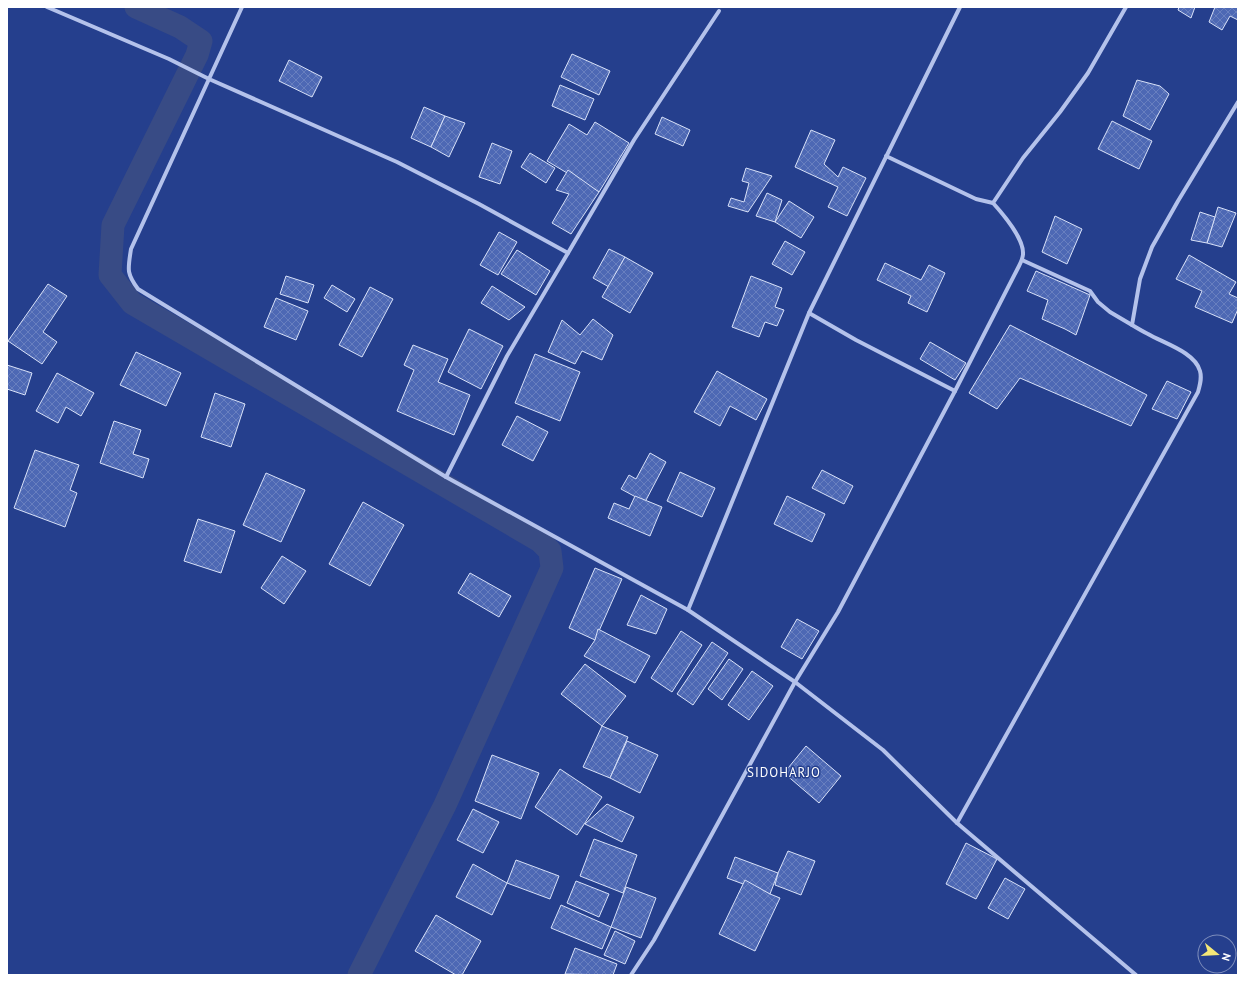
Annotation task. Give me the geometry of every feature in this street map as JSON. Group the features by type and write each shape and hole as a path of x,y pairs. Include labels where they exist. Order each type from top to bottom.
{"street":[{"path":"46,7 397,162 479,204 568,253"},
{"path":"242,7 131,249 128,269 130,279 138,289 446,477 688,610 795,682 883,750 957,823 1136,975"},
{"path":"688,610 809,313 960,7"},
{"path":"993,203 1023,158 1060,112 1088,73 1126,7"},
{"path":"446,477 507,356 634,140 719,11"},
{"path":"1132,325 1140,279 1152,247 1238,102"},
{"path":"631,975 654,940 795,682 838,612 955,391 1022,260 1023,253 1018,236 1000,210 993,203 976,199 886,156"},
{"path":"957,823 1198,392 1201,380 1200,370 1194,361 1184,353 1110,312 1098,302 1090,291 1022,260"},
{"path":"809,313 856,340 955,391"}],"building":[{"path":"1179,7 1195,7 1191,18 1178,10"},
{"path":"1215,7 1238,7 1238,20 1230,16 1222,30 1209,22"},
{"path":"572,54 610,71 599,95 561,77"},
{"path":"289,60 322,77 312,97 279,81"},
{"path":"1137,80 1160,86 1169,94 1150,130 1123,116"},
{"path":"560,85 594,99 585,120 552,106"},
{"path":"424,107 445,116 431,147 411,138"},
{"path":"445,116 465,123 449,157 431,147"},
{"path":"662,117 690,130 683,146 655,134"},
{"path":"1112,121 1152,141 1139,169 1098,149"},
{"path":"595,122 629,143 599,192 547,161 569,124 587,135"},
{"path":"811,130 835,140 824,164 838,177 843,167 866,178 847,216 828,207 838,187 795,167"},
{"path":"492,143 512,151 500,184 479,177"},
{"path":"530,153 555,168 546,183 521,167"},
{"path":"746,168 772,176 748,212 728,206 731,198 744,202 749,183 742,181"},
{"path":"568,170 599,192 571,234 552,223 569,194 556,190"},
{"path":"767,193 782,200 775,222 756,216"},
{"path":"789,201 814,217 801,238 775,222"},
{"path":"1218,207 1236,213 1222,247 1207,243"},
{"path":"1200,212 1215,217 1207,243 1191,240"},
{"path":"1055,216 1082,229 1067,264 1042,252"},
{"path":"499,232 517,242 498,275 480,265"},
{"path":"785,241 805,252 792,275 772,264"},
{"path":"609,249 625,257 609,287 593,278"},
{"path":"517,250 550,271 536,295 501,274"},
{"path":"1189,255 1236,282 1229,294 1238,298 1238,309 1232,323 1195,307 1202,291 1176,279"},
{"path":"625,257 653,273 630,313 602,297"},
{"path":"885,263 921,280 929,265 945,273 927,312 908,303 911,296 877,280"},
{"path":"1036,271 1090,295 1076,335 1042,319 1048,300 1027,291"},
{"path":"286,276 314,285 308,303 280,294"},
{"path":"751,276 782,288 775,307 784,310 777,326 765,322 759,337 732,327"},
{"path":"48,284 67,296 43,332 57,342 42,364 8,341"},
{"path":"332,285 355,299 347,312 324,298"},
{"path":"492,286 525,307 509,320 481,303"},
{"path":"370,287 393,299 362,357 339,345"},
{"path":"276,298 308,311 296,340 264,327"},
{"path":"593,319 613,335 602,360 582,351 575,364 548,352 562,320 580,335"},
{"path":"1010,325 1147,395 1131,426 1020,378 997,409 969,393"},
{"path":"469,329 503,346 481,389 448,372"},
{"path":"930,342 966,363 955,380 920,359"},
{"path":"413,345 448,359 438,382 470,395 454,435 397,411 414,370 404,365"},
{"path":"136,352 181,373 166,406 120,385"},
{"path":"535,354 580,372 560,421 515,403"},
{"path":"7,365 32,373 25,395 7,389"},
{"path":"717,371 767,399 756,420 730,406 720,426 694,412"},
{"path":"57,373 94,393 81,416 66,407 58,423 36,411"},
{"path":"1167,381 1191,392 1177,419 1152,409"},
{"path":"215,393 245,404 231,447 201,437"},
{"path":"517,416 548,432 533,461 502,445"},
{"path":"114,421 141,430 133,454 149,459 143,478 100,463"},
{"path":"35,450 79,465 70,490 77,493 65,527 14,508"},
{"path":"650,453 666,462 645,502 621,489 629,475 636,479"},
{"path":"822,470 853,486 844,504 812,488"},
{"path":"680,472 715,488 702,517 667,501"},
{"path":"266,473 305,490 281,542 243,525"},
{"path":"635,496 662,507 650,536 608,518 614,503 629,509"},
{"path":"787,496 825,514 812,542 774,524"},
{"path":"363,502 404,525 370,586 329,564"},
{"path":"198,519 235,531 221,573 184,561"},
{"path":"282,556 306,571 284,604 261,588"},
{"path":"595,568 622,579 595,640 569,628"},
{"path":"470,573 511,596 499,617 458,593"},
{"path":"641,595 667,609 656,634 627,625"},
{"path":"797,619 819,631 802,659 781,647"},
{"path":"598,629 650,656 635,683 584,656 595,640"},
{"path":"681,631 702,645 672,692 651,678"},
{"path":"712,642 728,653 693,705 677,694"},
{"path":"729,659 743,669 722,700 708,689"},
{"path":"585,664 626,696 602,726 561,694"},
{"path":"752,671 773,686 749,720 728,705"},
{"path":"602,726 628,737 610,778 583,767"},
{"path":"627,741 658,755 640,793 610,778"},
{"path":"806,746 841,776 819,803 784,773"},
{"path":"492,755 539,773 521,819 475,801"},
{"path":"560,769 602,797 577,835 535,807"},
{"path":"607,804 634,817 622,842 585,824"},
{"path":"473,809 499,822 483,853 457,840"},
{"path":"594,839 637,855 623,893 580,876"},
{"path":"966,843 997,859 976,899 946,884"},
{"path":"788,851 815,861 801,895 775,885 778,873"},
{"path":"735,857 778,873 770,894 727,878"},
{"path":"516,860 559,876 550,899 507,883"},
{"path":"473,864 507,883 492,915 456,897"},
{"path":"1005,878 1025,889 1008,919 988,908"},
{"path":"745,880 780,898 755,951 719,934"},
{"path":"576,881 609,894 599,917 567,903"},
{"path":"626,887 656,898 641,938 611,927"},
{"path":"561,905 611,927 602,949 551,928"},
{"path":"436,915 481,941 462,975 456,975 415,951"},
{"path":"615,931 635,941 625,964 604,955"},
{"path":"575,948 617,964 613,975 565,974"}],"waterway":[{"path":"136,7 180,27 201,41 197,55 113,225 110,275 132,303 540,541 550,551 552,568 445,805 359,975"}],"district":[{"name":"SIDOHARJO","path":"784,772"}]}
